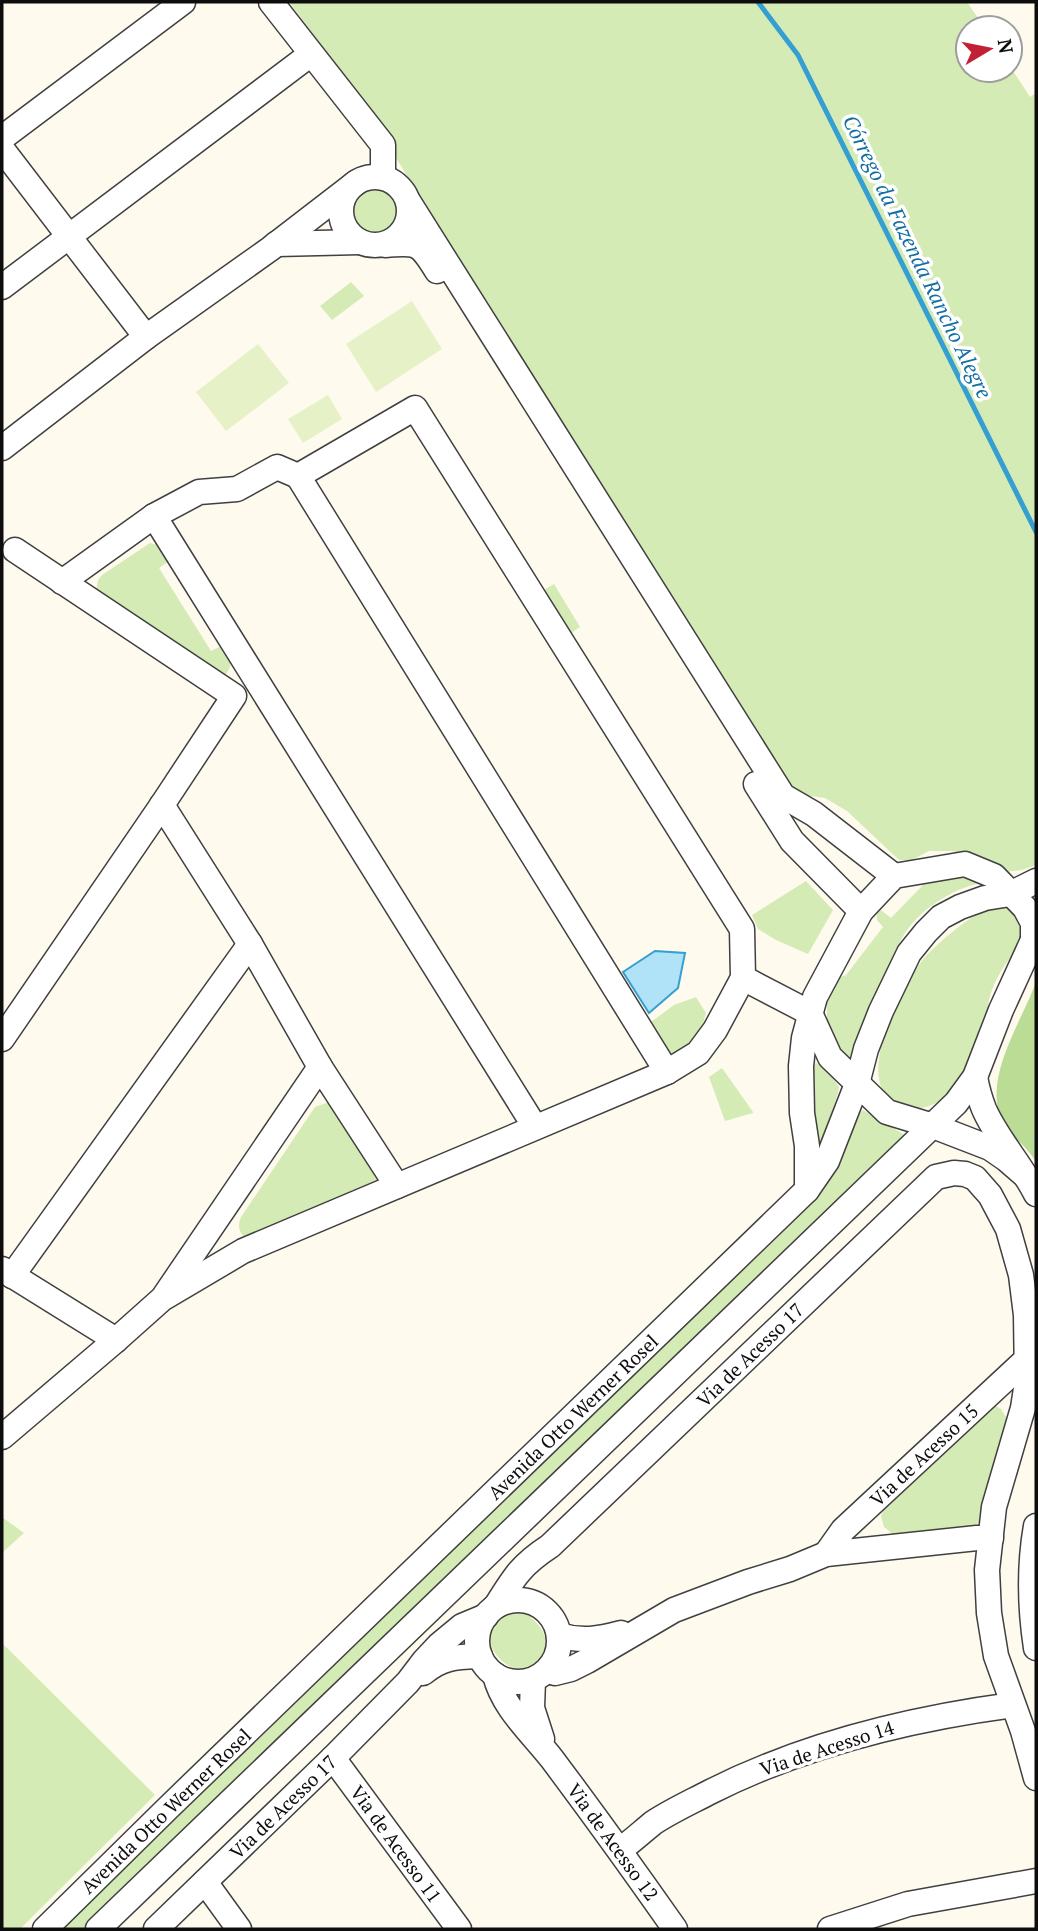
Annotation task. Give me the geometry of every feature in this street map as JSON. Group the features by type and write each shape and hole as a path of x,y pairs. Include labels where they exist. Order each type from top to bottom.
{"street":[{"path":"2,138 183,2"},
{"path":"271,2 383,145 383,177"},
{"path":"2,287 311,54"},
{"path":"2,149 146,337"},
{"path":"2,448 146,337 276,244 356,182 383,177 394,182 402,190 783,796 814,814 894,876"},
{"path":"356,182 349,189 341,208 345,228 352,236 372,243 394,240 408,223 408,201"},
{"path":"276,244 409,243 425,251 792,841 861,911"},
{"path":"2,1437 162,1300 243,1251 667,1072 698,1054 715,1030 743,978 742,929 415,408 298,476"},
{"path":"62,582 154,516 199,492 237,489 277,467 298,476 667,1072"},
{"path":"154,516 536,1127"},
{"path":"15,550 234,696"},
{"path":"2,1039 252,673"},
{"path":"162,805 250,944 320,1067 397,1186"},
{"path":"792,841 788,827 794,816 806,811 814,814"},
{"path":"807,1190 807,1146 802,1113 801,1066 804,1038 815,997 861,911 894,876 965,864 994,876 1025,908 1032,923 1035,940"},
{"name":"Avenida Otto Werner Rosel","path":"45,1929 807,1190 827,1161 857,1084 866,1049 881,1010 917,942 941,917 960,907 985,898 1010,894 1036,881"},
{"name":"Avenida Otto Werner Rosel","path":"98,1929 956,1103 975,1077 1000,1010 1035,940"},
{"path":"116,1340 7,1272 250,944"},
{"path":"743,978 810,1013 830,1057 887,1112 990,1148 1006,1159 1032,1186"},
{"path":"162,1300 320,1067"},
{"path":"975,1077 985,1110 997,1133 1032,1186"},
{"name":"Via de Acesso 17","path":"156,1929 333,1758 408,1682 424,1661 462,1626 491,1611 531,1558 550,1546 936,1177 954,1173 975,1178 990,1195 1008,1230 1021,1275 1026,1315 1027,1359"},
{"path":"218,1216 243,1251"},
{"path":"1027,1359 1023,1408 994,1507 987,1570 989,1613 996,1656 1036,1778"},
{"name":"Via de Acesso 15","path":"826,1554 843,1530 1027,1359"},
{"path":"1036,1526 1033,1542 1031,1617 1036,1648"},
{"path":"541,1675 555,1660 559,1648 556,1624 550,1614 540,1606 529,1601 506,1601 491,1611 479,1628 477,1642 487,1666 506,1681 520,1683 541,1675 571,1669 674,1610 826,1554 991,1538"},
{"name":"Via de Acesso 17","path":"529,1601 534,1581 550,1546"},
{"path":"559,1635 573,1640 588,1640 642,1628"},
{"name":"Via de Acesso 17","path":"408,1682 440,1661 457,1657 487,1666"},
{"name":"Via de Acesso 12","path":"487,1666 498,1690 524,1727 620,1850 676,1929"},
{"name":"Via de Acesso 12","path":"541,1675 533,1708 534,1718 549,1756"},
{"name":"Via de Acesso 14","path":"620,1850 653,1823 764,1766 869,1732 935,1717 1013,1705"},
{"name":"Via de Acesso 11","path":"333,1758 458,1929"},
{"path":"830,1929 908,1904 1036,1881"},
{"path":"205,1882 239,1929"}],"green space":[{"path":"289,2 967,2 975,14 954,14 954,84 1022,84 1030,97 1036,93 1036,865 1004,872 952,851 929,851 912,860 899,860 847,811 825,798 797,794 786,787 396,158 394,141"},
{"path":"375,189 384,190 391,195 396,202 396,220 391,227 384,232 375,233 366,232 359,227 354,220 353,211 354,202 359,195 366,190"},
{"path":"351,282 364,296 332,320 320,306"},
{"path":"412,301 442,349 376,392 346,344"},
{"path":"258,344 289,383 226,431 196,392"},
{"path":"328,395 342,419 303,443 288,419"},
{"path":"150,543 158,545 169,561 159,568 211,651 223,645 230,664 225,675 96,591 102,575"},
{"path":"554,584 580,627 567,636 541,592"},
{"path":"962,867 981,883 947,896 926,910 908,928 873,999 854,1065 842,1060 827,1026 827,995 838,978 846,975 883,927 877,920 877,913 881,910 891,918 922,886 919,882"},
{"path":"806,881 833,910 808,954 758,929 752,915"},
{"path":"1013,905 1020,911 1023,941 995,983 980,1037 965,1071 942,1099 928,1106 912,1108 893,1101 882,1089 878,1073 880,1054 885,1032 913,974 934,948 965,922 992,907"},
{"path":"1036,982 1036,1162 1002,1120 997,1104 997,1087 1006,1050"},
{"path":"696,997 706,1013 701,1031 684,1051 669,1053 651,1022 674,1005"},
{"path":"816,1063 825,1066 839,1087 818,1150 809,1106 813,1065"},
{"path":"722,1068 753,1113 725,1121 709,1077"},
{"path":"332,1103 378,1174 377,1181 248,1240 240,1230 241,1217 315,1107"},
{"path":"863,1110 908,1137 86,1929 57,1929 835,1169"},
{"path":"994,1405 1001,1409 1009,1422 985,1517 976,1525 900,1534 893,1534 884,1527 881,1516 885,1505"},
{"path":"2,1517 24,1533 2,1553"},
{"path":"509,1611 523,1611 542,1630 546,1641 542,1658 527,1669 509,1666 491,1646 490,1631 494,1623"},
{"path":"2,1643 155,1795 20,1929 2,1929"}],"water":[{"path":"655,951 685,953 678,988 649,1013 623,972"}],"waterway":[{"name":"Córrego da Fazenda Rancho Alegre","path":"758,2 798,55 1036,532"}]}
